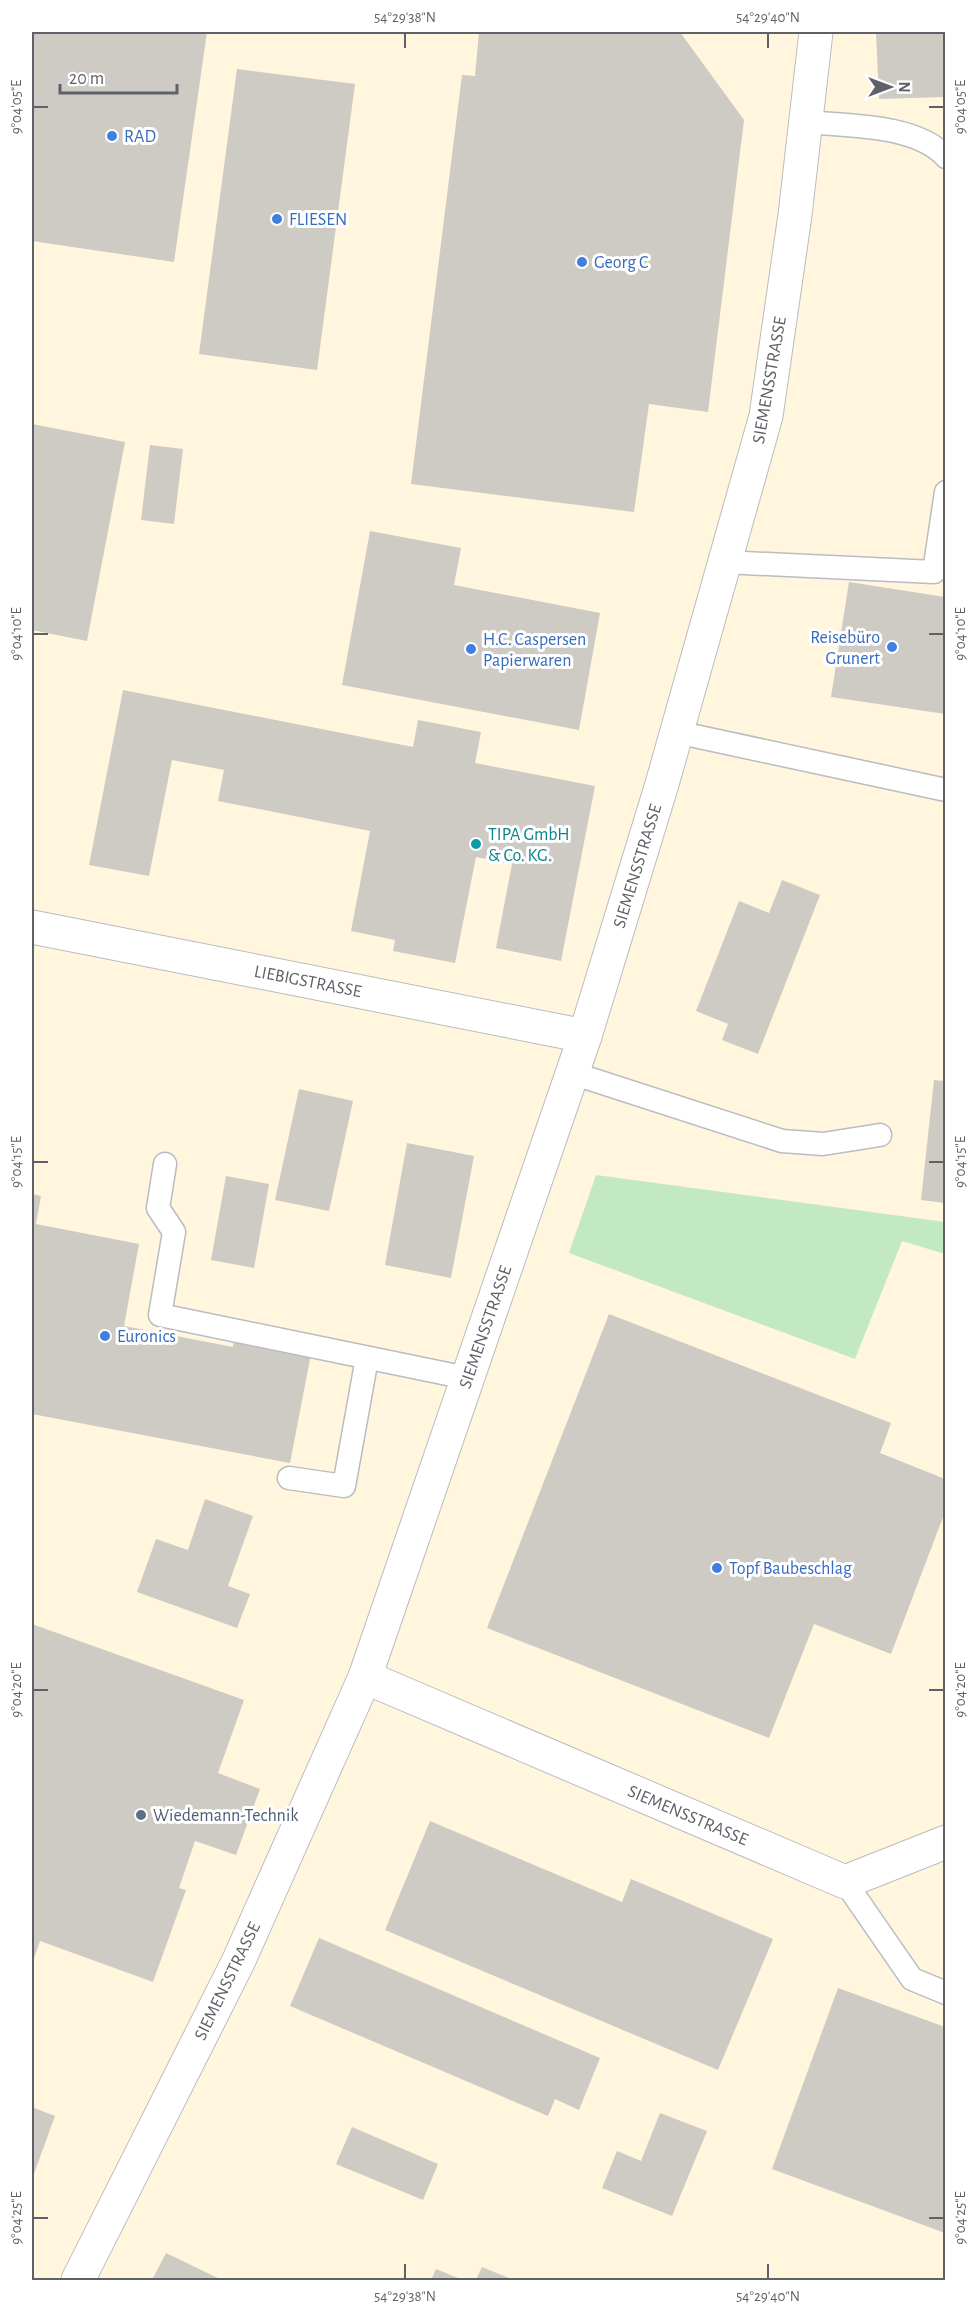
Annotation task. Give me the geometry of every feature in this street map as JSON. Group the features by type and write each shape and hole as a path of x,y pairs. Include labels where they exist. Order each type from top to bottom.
{"street":[{"name":"SIEMENSSTRASSE","path":"78,2280 239,1960 365,1677 585,1036 662,784 766,416 816,32"},
{"name":"LIEBIGSTRASSE","path":"32,927 585,1036"},
{"name":"SIEMENSSTRASSE","path":"365,1677 845,1882"},
{"path":"845,1882 945,1842"}],"lane":[{"path":"806,122 900,132 926,142 945,157"},
{"path":"724,562 934,572 945,492"},
{"path":"676,732 945,790"},
{"path":"572,1073 782,1141 824,1144 880,1135"},
{"path":"165,1164 158,1208 174,1232 160,1315 467,1378"},
{"path":"289,1478 344,1486 367,1358"},
{"path":"845,1882 912,1979 945,1993"}],"shaded area":[{"path":"32,32 945,32 945,2280 32,2280"}],"green space":[{"path":"596,1175 945,1222 945,1254 902,1241 855,1359 569,1253"}],"building":[{"name":"RAD","path":"32,32 207,32 174,262 32,241"},
{"name":"Georg C","path":"479,32 680,32 744,120 708,412 649,404 634,512 411,484 462,75 475,76"},
{"path":"876,32 945,32 945,97 879,99"},
{"name":"FLIESEN","path":"237,69 355,84 317,370 199,354"},
{"path":"32,424 125,442 87,641 32,630"},
{"path":"150,445 183,449 174,524 141,520"},
{"name":"H.C. Caspersen Papierwaren","path":"370,531 461,548 454,585 600,613 579,730 342,685"},
{"name":"Reisebüro Grunert","path":"849,582 945,597 945,714 831,697"},
{"name":"TIPA GmbH & Co. KG.","path":"123,690 413,747 418,720 481,732 475,763 595,786 561,961 496,948 512,864 476,857 455,963 393,951 395,940 351,931 370,831 218,801 224,770 172,760 149,876 89,865"},
{"path":"782,880 820,895 758,1054 722,1040 728,1024 696,1011 739,901 769,913"},
{"path":"934,1080 945,1081 945,1203 921,1200"},
{"path":"299,1089 353,1101 329,1211 275,1200"},
{"path":"407,1143 474,1156 451,1278 385,1265"},
{"path":"226,1176 269,1184 254,1268 211,1260"},
{"name":"Euronics","path":"32,1194 41,1196 36,1224 139,1244 124,1326 233,1347 236,1322 314,1338 290,1463 32,1414"},
{"name":"Topf Baubeschlag","path":"609,1314 891,1423 880,1453 945,1479 945,1512 891,1654 814,1624 769,1738 487,1628"},
{"path":"205,1499 253,1516 228,1586 250,1594 237,1628 137,1592 156,1539 188,1550"},
{"name":"Wiedemann-Technik","path":"32,1624 244,1700 218,1773 260,1789 236,1855 195,1841 179,1888 186,1890 153,1982 40,1941 32,1964"},
{"path":"430,1821 622,1902 631,1879 773,1939 718,2070 385,1930"},
{"path":"319,1938 600,2058 579,2110 555,2099 548,2116 290,2006"},
{"path":"838,1988 945,2027 945,2233 772,2169"},
{"path":"32,2107 55,2116 32,2179"},
{"path":"660,2113 707,2131 672,2216 602,2188 617,2151 641,2161"},
{"path":"352,2127 438,2164 423,2200 336,2164"},
{"path":"166,2253 222,2280 152,2280"},
{"path":"482,2267 514,2280 476,2280"},
{"path":"436,2269 463,2280 431,2280"}],"place":[{"name":"RAD","path":"112,136"},
{"name":"FLIESEN","path":"277,219"},
{"name":"Georg C","path":"582,262"},
{"name":"Reisebüro Grunert","path":"892,647"},
{"name":"H.C. Caspersen Papierwaren","path":"471,649"},
{"name":"TIPA GmbH & Co. KG.","path":"476,844"},
{"name":"Euronics","path":"105,1336"},
{"name":"Topf Baubeschlag","path":"717,1568"},
{"name":"Wiedemann-Technik","path":"141,1815"}]}
